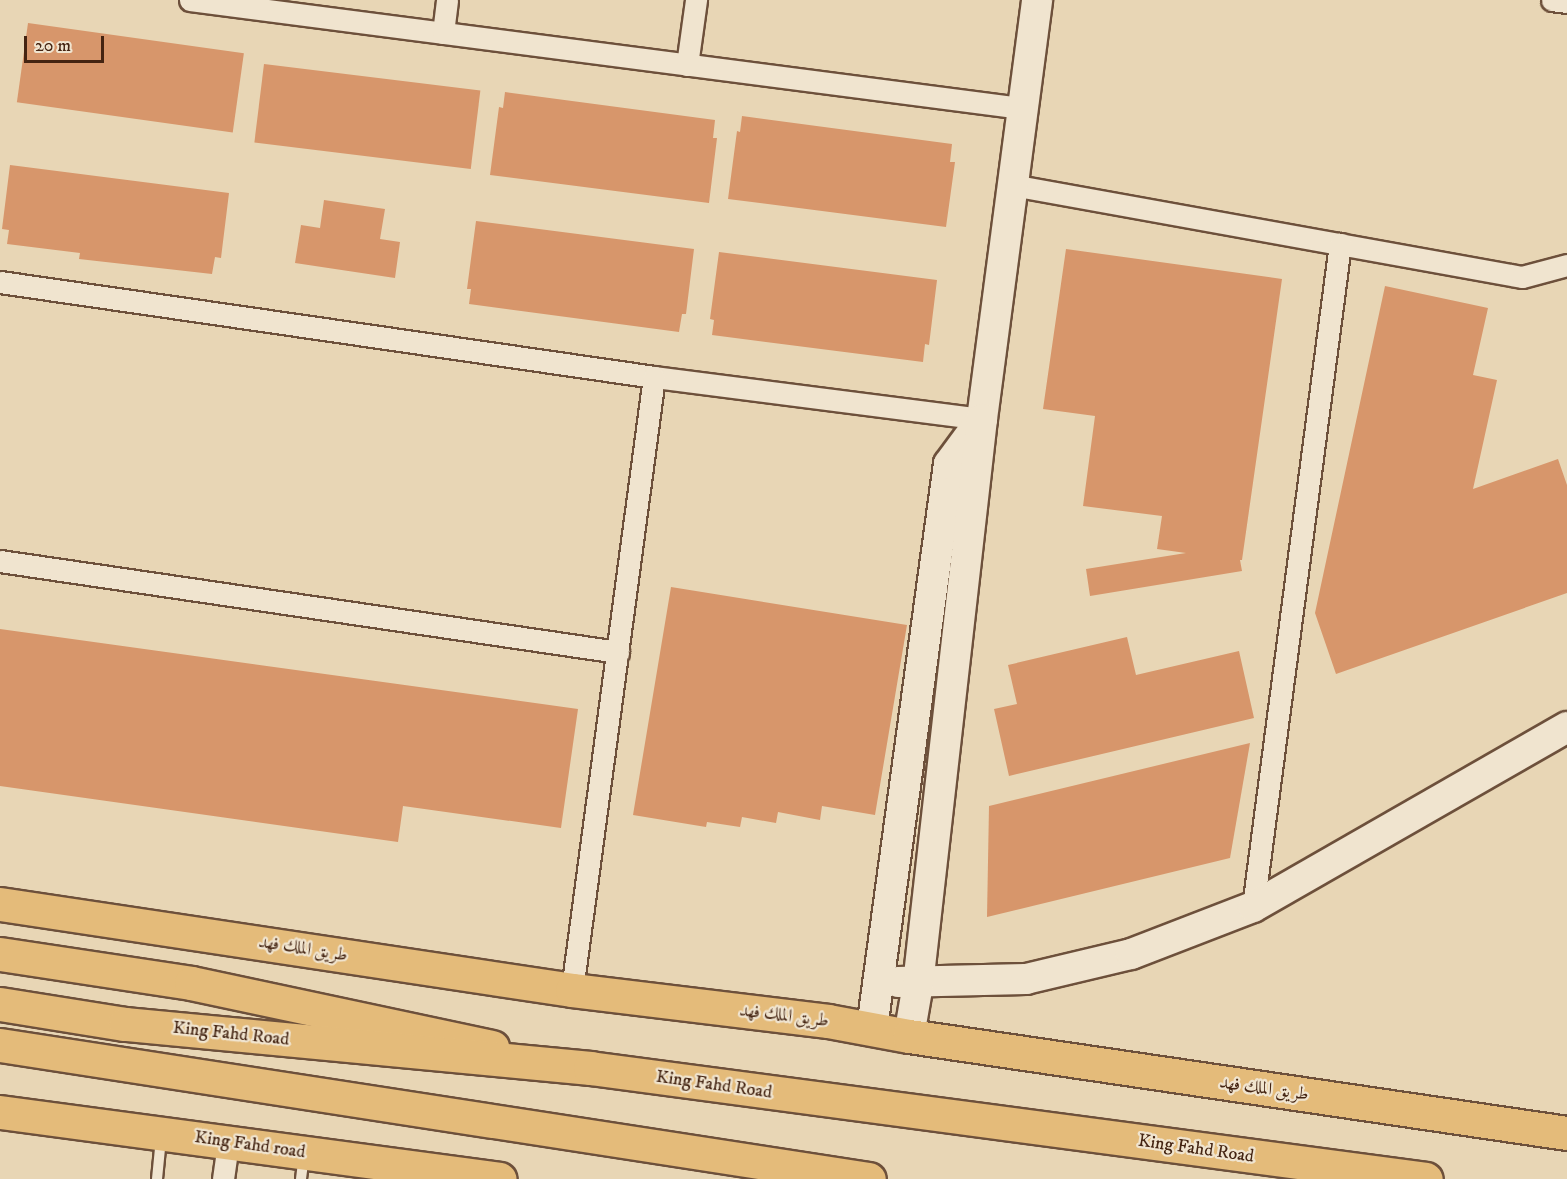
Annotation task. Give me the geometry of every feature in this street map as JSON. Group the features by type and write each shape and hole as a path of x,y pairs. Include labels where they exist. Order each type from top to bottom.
{"main road":[{"name":"طريق الملك فهد","path":"0,904 572,990 872,1028 909,1036 1567,1133"},
{"path":"0,954 191,983 590,1068"},
{"name":"King Fahd Road","path":"0,1004 125,1024 590,1068 1426,1179"},
{"path":"0,1045 868,1179"},
{"name":"King Fahd road","path":"0,1112 228,1142 303,1166 500,1179"}],"street":[{"path":"190,0 1022,108"},
{"path":"443,33 447,0"},
{"path":"687,65 696,0"},
{"path":"909,1036 918,984 982,419 1036,0"},
{"path":"1552,0 1567,2"},
{"path":"1012,185 1522,277 1567,265"},
{"path":"1253,907 1340,244"},
{"path":"0,282 654,378 982,419"},
{"path":"572,990 654,378"},
{"path":"872,1028 949,464 982,419"},
{"path":"0,561 618,652"},
{"path":"878,981 918,984 1026,979 1131,954 1253,907 1567,727"},
{"path":"223,1179 228,1142"}],"lane":[{"path":"157,1179 162,1134"}],"building":[{"path":"28,23 244,53 233,133 17,102"},
{"path":"264,64 480,91 471,169 254,142"},
{"path":"505,92 715,120 713,138 717,138 709,203 490,175 499,107 503,108"},
{"path":"742,116 952,144 950,162 955,162 946,227 728,199 737,131 740,132"},
{"path":"10,165 229,193 221,258 215,257 212,274 79,259 80,253 7,244 9,230 2,229"},
{"path":"324,200 385,209 380,239 400,242 395,278 295,263 301,225 320,228"},
{"path":"476,221 694,249 686,314 682,314 679,332 469,304 471,289 467,289"},
{"path":"1066,249 1282,279 1242,560 1240,560 1242,571 1090,596 1086,569 1186,553 1157,549 1162,516 1083,506 1095,416 1043,409"},
{"path":"719,252 937,280 929,345 925,344 923,362 712,335 714,320 710,319"},
{"path":"1385,286 1488,308 1473,375 1497,380 1473,489 1558,459 1567,485 1567,593 1336,674 1315,613"},
{"path":"671,587 907,625 875,815 822,806 820,820 778,812 776,823 742,817 740,827 707,822 706,827 633,815"},
{"path":"0,629 578,709 561,828 403,806 398,842 0,786"},
{"path":"1127,637 1136,675 1239,651 1254,718 1009,776 994,709 1017,704 1008,665"},
{"path":"1250,743 1230,858 987,917 989,806"}]}
